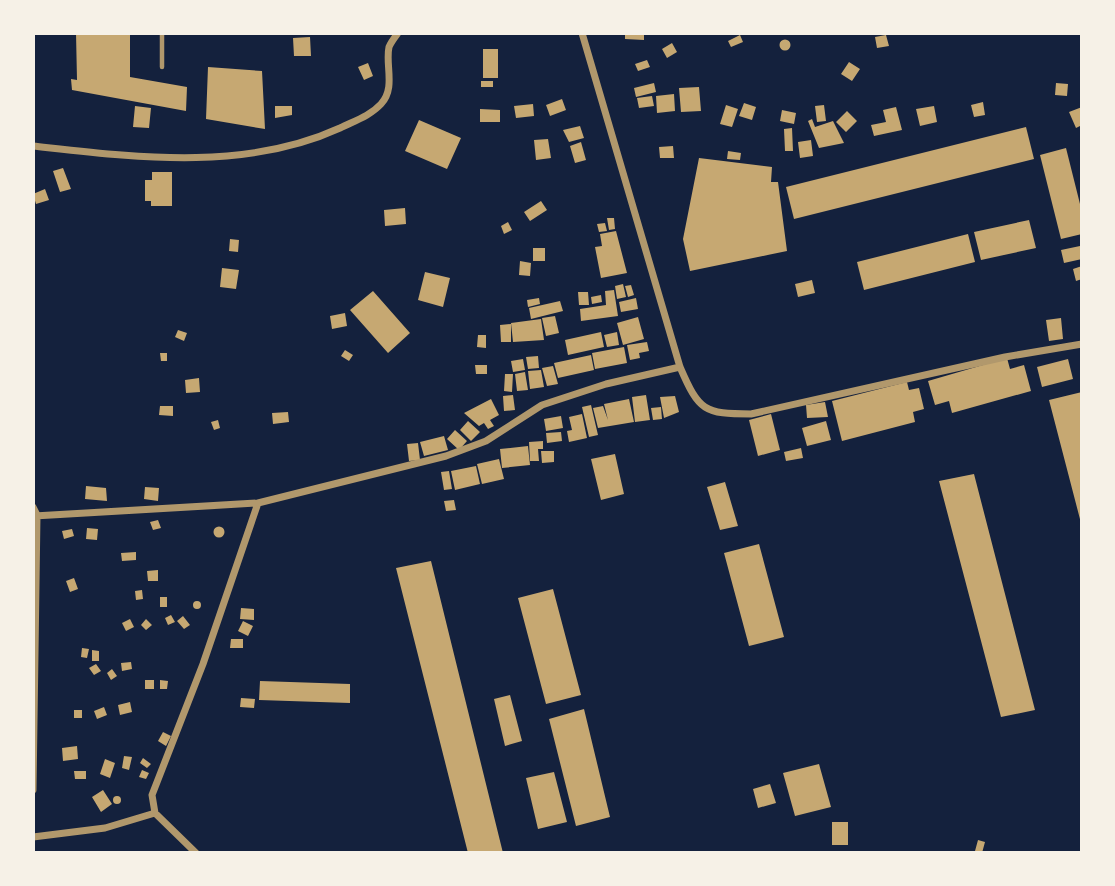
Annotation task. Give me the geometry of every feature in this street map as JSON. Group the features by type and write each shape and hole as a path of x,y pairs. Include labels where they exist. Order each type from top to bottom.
{"street":[{"path":"33,146 158,158 240,155 316,138 370,113 383,102 389,85 390,46 398,33"},
{"path":"582,33 680,367 693,397 716,414 751,414 979,362 1082,344"},
{"path":"35,515 257,503 446,456 486,441 541,405 606,384 680,367"},
{"path":"196,853 155,813 152,795 203,664 257,503"},
{"path":"33,507 33,790"},
{"path":"33,837 105,828 155,813"}],"lane":[{"path":"162,33 162,67"}],"building":[{"path":"76,33 130,33 130,77 187,87 186,111 72,90 71,79 77,80"},
{"path":"625,33 644,33 644,40 625,39"},
{"path":"740,35 743,42 731,47 728,41"},
{"path":"886,35 889,46 877,48 875,37"},
{"path":"310,37 311,56 294,56 293,38"},
{"path":"785,40 789,41 789,49 785,50 781,49 780,45 781,41"},
{"path":"672,43 677,52 667,58 662,49"},
{"path":"483,49 498,49 498,78 483,78"},
{"path":"647,60 650,67 638,71 635,64"},
{"path":"849,62 860,69 852,81 841,74"},
{"path":"368,63 373,76 364,80 358,67"},
{"path":"208,67 262,71 265,129 206,119"},
{"path":"481,81 493,81 493,87 481,87"},
{"path":"654,83 656,92 636,97 634,88"},
{"path":"1056,83 1068,84 1067,96 1055,95"},
{"path":"699,87 701,111 681,112 679,88"},
{"path":"674,94 675,111 657,113 656,96"},
{"path":"652,96 654,106 639,108 637,98"},
{"path":"562,99 566,110 550,116 546,105"},
{"path":"983,102 985,115 974,117 971,105"},
{"path":"744,103 756,107 752,120 739,116"},
{"path":"533,104 534,116 516,118 514,106"},
{"path":"726,105 738,109 732,127 720,124"},
{"path":"824,105 826,121 817,122 815,106"},
{"path":"135,106 151,108 149,128 133,127"},
{"path":"275,106 292,106 292,115 275,118"},
{"path":"934,106 937,122 920,126 916,109"},
{"path":"896,107 902,130 874,136 871,125 886,122 883,110"},
{"path":"1082,107 1082,125 1076,128 1069,112"},
{"path":"480,109 500,110 500,122 480,122"},
{"path":"782,110 796,113 794,124 780,121"},
{"path":"847,111 857,121 846,132 836,122"},
{"path":"812,119 815,127 833,121 844,143 819,148 808,121"},
{"path":"419,120 461,138 447,169 405,151"},
{"path":"580,126 584,138 569,142 563,130"},
{"path":"1026,127 1034,159 794,219 786,187"},
{"path":"792,128 793,151 785,151 784,129"},
{"path":"548,139 551,158 536,160 534,140"},
{"path":"811,140 813,156 800,158 798,142"},
{"path":"581,142 586,160 575,163 570,146"},
{"path":"673,146 674,158 660,158 659,147"},
{"path":"1066,148 1082,212 1082,234 1061,239 1040,155"},
{"path":"728,151 741,153 740,160 727,159"},
{"path":"699,158 772,167 771,182 778,182 787,251 690,271 683,239"},
{"path":"63,168 71,189 60,192 53,171"},
{"path":"152,172 172,172 172,206 151,206 151,201 145,201 145,180 152,180"},
{"path":"45,189 49,200 36,204 33,194"},
{"path":"541,201 547,210 530,221 524,212"},
{"path":"405,208 406,224 385,226 384,210"},
{"path":"607,218 614,218 615,229 609,230"},
{"path":"1029,220 1036,248 981,260 974,232"},
{"path":"508,222 512,230 504,234 501,226"},
{"path":"605,223 607,231 599,232 597,224"},
{"path":"616,231 627,273 601,278 595,247 602,246 600,234"},
{"path":"968,234 975,262 864,290 857,262"},
{"path":"230,239 239,240 238,252 229,251"},
{"path":"1080,246 1082,259 1064,263 1061,250"},
{"path":"533,248 545,248 545,261 533,261"},
{"path":"520,261 531,263 530,276 519,275"},
{"path":"1082,266 1082,279 1076,281 1073,269"},
{"path":"222,268 239,270 236,289 220,287"},
{"path":"425,272 450,278 443,307 418,300"},
{"path":"812,280 815,293 798,297 795,284"},
{"path":"623,284 626,297 617,299 615,286"},
{"path":"631,285 634,295 628,297 625,286"},
{"path":"614,290 618,316 581,321 580,309 606,305 605,291"},
{"path":"373,291 410,333 388,353 350,310"},
{"path":"578,292 588,292 589,305 579,305"},
{"path":"601,295 602,302 592,304 591,297"},
{"path":"539,298 540,304 528,307 527,300"},
{"path":"636,298 638,309 621,312 619,302"},
{"path":"560,301 563,311 531,319 529,308"},
{"path":"345,313 347,326 332,329 330,316"},
{"path":"555,316 559,333 546,336 542,318"},
{"path":"638,317 644,339 623,345 617,323"},
{"path":"1061,318 1063,339 1049,341 1046,320"},
{"path":"541,319 544,340 513,342 511,323"},
{"path":"511,324 511,342 501,342 500,325"},
{"path":"178,330 187,333 184,341 175,337"},
{"path":"601,332 604,347 568,355 565,340"},
{"path":"617,332 619,345 607,347 604,335"},
{"path":"478,335 486,335 486,348 477,347"},
{"path":"647,342 649,351 639,353 640,358 630,360 627,345"},
{"path":"624,347 627,363 595,369 592,353"},
{"path":"345,350 353,355 349,361 341,356"},
{"path":"160,353 167,353 167,361 161,361"},
{"path":"591,355 594,370 558,378 554,363"},
{"path":"538,356 539,368 528,369 526,357"},
{"path":"1007,358 1010,369 1024,365 1031,391 952,413 949,401 935,405 928,381"},
{"path":"523,359 525,370 513,372 511,361"},
{"path":"1068,359 1073,379 1042,387 1037,367"},
{"path":"475,365 487,365 487,374 476,374"},
{"path":"553,366 558,384 547,386 542,368"},
{"path":"541,370 544,387 530,389 528,371"},
{"path":"525,372 528,390 517,391 515,374"},
{"path":"505,374 513,374 512,392 504,391"},
{"path":"199,378 200,392 186,393 185,380"},
{"path":"907,382 909,390 919,388 924,409 913,412 915,422 842,441 832,401"},
{"path":"1082,392 1082,523 1081,523 1049,400"},
{"path":"513,395 515,410 504,411 503,396"},
{"path":"646,395 650,420 635,422 632,397"},
{"path":"675,396 679,412 664,418 660,397"},
{"path":"491,399 499,415 490,420 494,426 488,429 484,423 479,426 464,413"},
{"path":"629,399 634,422 598,428 593,408 603,406 608,420 604,404"},
{"path":"825,402 828,417 807,418 806,405"},
{"path":"591,405 598,435 589,437 582,407"},
{"path":"160,406 173,406 173,416 159,415"},
{"path":"661,407 662,419 653,420 651,408"},
{"path":"288,412 289,422 273,424 272,413"},
{"path":"582,414 587,438 569,442 567,431 572,430 569,417"},
{"path":"771,414 780,450 758,456 749,420"},
{"path":"561,416 563,428 546,431 544,419"},
{"path":"218,420 220,428 214,430 211,422"},
{"path":"468,421 480,432 471,441 460,430"},
{"path":"826,421 831,440 807,446 802,428"},
{"path":"455,430 467,441 459,450 447,439"},
{"path":"561,432 562,441 547,443 546,433"},
{"path":"444,436 448,450 424,456 420,442"},
{"path":"543,441 543,449 538,449 539,461 530,461 529,442"},
{"path":"418,443 420,460 409,461 407,444"},
{"path":"528,446 530,465 502,468 500,449"},
{"path":"801,448 803,458 786,461 784,452"},
{"path":"541,451 554,451 554,462 542,463"},
{"path":"615,454 624,494 601,500 591,459"},
{"path":"499,459 504,479 482,484 477,464"},
{"path":"476,466 480,484 455,490 451,471"},
{"path":"449,471 452,489 444,490 441,472"},
{"path":"974,474 1035,710 1001,717 939,481"},
{"path":"725,482 738,526 720,530 707,487"},
{"path":"86,486 106,488 107,501 85,499"},
{"path":"145,487 159,488 158,501 144,499"},
{"path":"454,500 456,510 446,511 444,501"},
{"path":"158,520 161,528 153,530 150,522"},
{"path":"219,526 225,532 219,538 213,532"},
{"path":"87,528 98,529 97,540 86,539"},
{"path":"72,529 74,536 64,539 62,531"},
{"path":"759,544 784,637 749,646 724,553"},
{"path":"136,552 136,560 122,561 121,553"},
{"path":"431,561 503,853 468,853 396,568"},
{"path":"158,570 158,581 148,581 147,571"},
{"path":"74,578 78,589 70,592 66,581"},
{"path":"553,589 581,695 546,704 518,598"},
{"path":"142,590 143,599 136,600 135,591"},
{"path":"160,597 167,597 167,607 160,607"},
{"path":"197,601 201,605 197,609 193,605"},
{"path":"241,608 254,609 254,620 240,619"},
{"path":"171,615 175,622 168,625 165,618"},
{"path":"183,616 190,625 184,629 177,621"},
{"path":"130,619 134,627 126,631 122,623"},
{"path":"146,619 152,625 146,630 141,625"},
{"path":"243,621 253,626 248,636 238,631"},
{"path":"231,639 243,639 243,648 230,648"},
{"path":"82,648 89,649 87,658 81,657"},
{"path":"92,650 99,651 99,661 92,661"},
{"path":"131,662 132,669 122,671 121,663"},
{"path":"96,664 101,671 94,675 89,668"},
{"path":"112,669 117,676 111,680 107,673"},
{"path":"145,680 154,680 154,689 145,689"},
{"path":"160,680 168,681 167,689 160,689"},
{"path":"260,681 350,684 350,703 259,700"},
{"path":"510,695 522,741 505,746 494,699"},
{"path":"241,698 255,699 254,708 240,707"},
{"path":"130,702 132,712 120,715 118,705"},
{"path":"104,707 107,715 97,719 94,711"},
{"path":"584,709 610,817 576,826 549,719"},
{"path":"74,710 82,710 82,718 74,718"},
{"path":"163,732 171,736 166,746 158,741"},
{"path":"77,746 78,759 63,761 62,748"},
{"path":"124,756 132,757 129,770 122,768"},
{"path":"143,758 151,764 147,768 140,763"},
{"path":"105,759 115,763 110,778 100,774"},
{"path":"819,764 831,807 795,816 783,773"},
{"path":"142,770 149,773 146,779 139,777"},
{"path":"74,771 86,771 86,779 75,779"},
{"path":"554,772 567,822 538,829 526,778"},
{"path":"770,784 776,803 758,808 753,789"},
{"path":"103,790 112,804 101,812 92,797"},
{"path":"117,796 121,800 117,804 113,800"},
{"path":"832,822 848,822 848,845 832,845"},
{"path":"978,840 985,842 982,853 975,851"}]}
